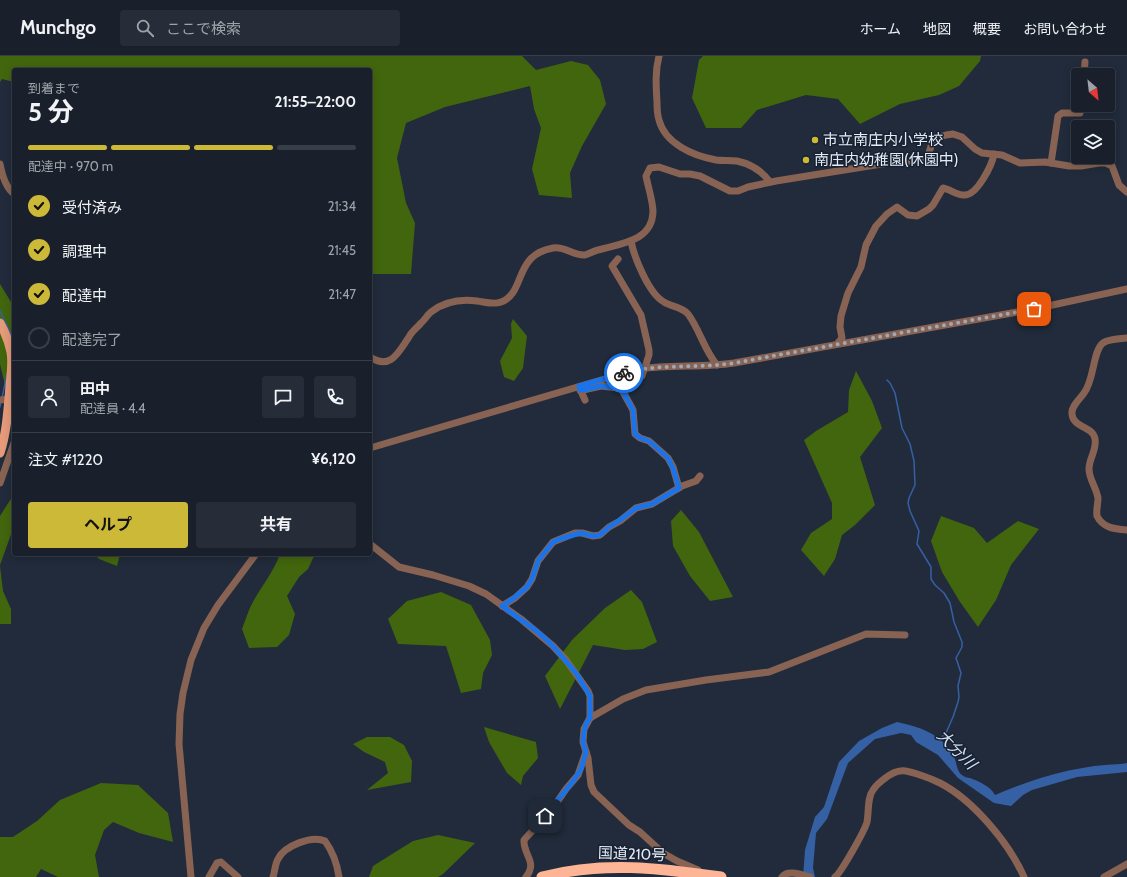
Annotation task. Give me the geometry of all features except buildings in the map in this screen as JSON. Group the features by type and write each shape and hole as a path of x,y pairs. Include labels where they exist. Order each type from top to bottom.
{"highway":[{"name":"国道210号","path":"542,877 578,870 613,867 656,869 721,877"}],"main road":[{"path":"0,323 5,332 11,352 4,400 8,419 0,453"}],"street":[{"path":"659,56 656,77 657,109 658,119 666,134 682,148 696,154 719,160 737,161 756,168 764,174 770,182"},
{"path":"1085,62 1085,68"},
{"path":"1051,162 1058,116 1062,113 1080,112"},
{"path":"372,358 382,362 394,357 401,350 412,332 430,312 450,302 472,300 494,303 504,301 516,288 527,262 538,252 557,247 582,255 631,241 644,234 651,224 653,212 646,176 650,168 659,167 680,174 696,175 732,191 738,191 770,182 894,162 923,160 928,156 934,141 941,136 957,134 980,152 1002,155 1020,163 1051,162 1069,166 1099,163 1108,164 1114,169 1121,188 1127,192"},
{"path":"837,344 842,338 840,326 841,316 847,296 860,271 866,245 876,226 887,214 897,207 908,215 912,216 922,214 933,205 943,188 962,195 968,194 984,178 993,160 994,154"},
{"path":"0,164 5,182 12,193"},
{"path":"631,241 635,255 649,286 664,303 682,309 689,315 708,353 717,365"},
{"path":"618,259 612,266 641,315 649,350 642,376 629,381 621,389"},
{"path":"372,447 648,368 664,366 717,365 1034,309 1127,289"},
{"path":"1127,338 1104,342 1100,346 1090,384 1072,408 1071,412 1078,424 1091,431 1095,437 1095,448 1089,467 1091,481 1098,496 1097,516 1105,525 1113,529 1127,530"},
{"path":"579,388 583,390 601,386 621,389"},
{"path":"579,388 585,400"},
{"path":"621,389 633,410 635,434 640,438 649,441 668,458 673,468 679,488"},
{"path":"0,483 12,449"},
{"path":"502,606 527,587 532,579 538,561 553,542 580,533 593,536 600,535 636,508 652,504 679,488 696,481 700,476"},
{"path":"372,546 399,567 469,586 486,594 538,632 566,660 588,691 590,696 590,718"},
{"path":"191,877 190,847 180,744 182,693 191,660 204,628 218,605 255,556"},
{"path":"711,876 667,856 651,844 640,832 632,828 596,795 592,787 589,762 583,742 586,724 590,718 623,699 646,690 768,672 866,634 905,634"},
{"path":"526,877 531,870 531,864 524,845 524,840 553,808 578,775 586,752"},
{"path":"835,877 841,871 863,832 866,824 870,796 873,789 889,775 901,770 908,771 940,783 950,789 974,809 1013,855 1024,877"},
{"path":"274,877 278,857 283,852 306,840 314,838 324,840 333,852 338,865 339,877"},
{"path":"209,877 219,862 238,877"},
{"path":"1104,877 1127,864"},
{"path":"782,877 789,873 810,877"}],"green space":[{"path":"0,56 522,56 536,70 571,61 588,65 600,80 606,104 582,146 570,173 572,198 539,195 532,169 541,128 534,109 530,86 445,107 406,123 397,158 406,203 415,223 411,274 372,274 372,68 12,68 12,82 2,79 0,82"},
{"path":"703,56 981,56 980,61 959,86 939,95 900,104 860,124 838,99 806,95 757,110 741,128 706,128 692,98 699,60"},
{"path":"0,284 12,304 12,415 0,364"},
{"path":"513,319 527,336 523,368 514,381 504,377 500,361 512,338 511,324"},
{"path":"856,371 872,401 882,428 860,457 875,505 855,525 842,535 835,559 824,576 801,550 811,533 832,519 832,503 804,440 848,412 849,390"},
{"path":"12,497 12,532 0,565 0,516"},
{"path":"681,510 699,532 733,597 710,601 690,576 673,546 671,521"},
{"path":"941,516 974,528 987,543 1018,521 1039,529 1011,565 996,600 978,627 960,602 942,572 931,541"},
{"path":"97,556 120,556 117,566 99,559"},
{"path":"279,556 314,556 308,569 299,577 287,596 295,614 289,635 277,647 249,648 242,629 252,603"},
{"path":"0,566 3,591 11,609 11,624 0,624"},
{"path":"631,590 642,602 657,642 643,649 625,650 593,645 560,709 545,676 572,640 605,608"},
{"path":"441,592 471,605 490,640 492,655 483,673 481,689 461,693 446,646 398,644 388,619 407,601"},
{"path":"484,727 536,742 538,758 523,776 521,785 507,773 489,742"},
{"path":"367,737 390,737 404,745 412,761 411,782 367,790 388,773 385,762 364,752 353,744"},
{"path":"101,783 138,785 168,813 173,842 139,833 113,822 104,830 95,855 99,877 58,877 41,869 36,877 0,877 0,837 13,837 37,821 60,800"},
{"path":"438,835 475,843 438,877 369,877 373,866 413,841"}],"water":[{"path":"897,722 914,726 936,736 948,747 960,773 963,776 984,785 995,795 1041,778 1089,767 1127,763 1127,772 1077,777 1032,790 1023,795 1011,806 994,803 958,778 938,755 916,742 911,735 901,733 875,739 848,763 827,819 816,833 813,868 815,877 803,877 805,850 815,817 824,807 839,762 859,741 882,728"}],"waterway":[{"path":"0,311 12,337"},
{"path":"2,398 7,374"},
{"name":"大分川","path":"887,380 895,393 902,428 910,444 914,461 915,485 908,503 919,531 917,544 931,567 931,579 944,593 950,603 954,622 962,642 962,647 956,658 961,673 958,686 958,702 946,733 938,741"},
{"path":"0,407 1,401"}],"way so far":[{"path":"624,373 639,369 664,366 723,365 1034,309"}],"place":[{"name":"市立南庄内小学校","path":"815,140"},
{"name":"南庄内幼稚園(休園中)","path":"806,160"}],"route":[{"path":"545,816 553,808 581,769 586,752 583,736 586,724 590,718 590,696 576,673 553,646 538,632 502,606 508,603 527,587 532,579 536,564 540,557 553,542 580,533 593,536 600,535 639,506 652,504 679,488 678,481 668,458 649,441 638,437 635,434 633,410 621,389 599,386 580,390 579,386 624,373"}]}
